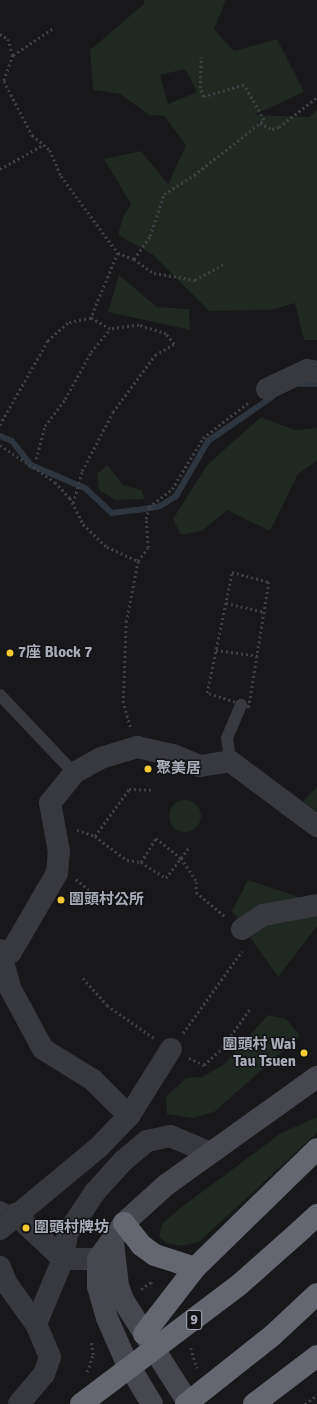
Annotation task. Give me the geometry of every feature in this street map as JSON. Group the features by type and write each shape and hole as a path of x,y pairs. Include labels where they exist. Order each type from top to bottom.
{"highway":[{"path":"144,1334 195,1268 317,1148"},
{"name":"9","path":"81,1404 239,1285 310,1222"},
{"path":"119,1232 155,1255 195,1268"},
{"path":"188,1404 273,1335 317,1294"},
{"path":"254,1404 317,1356"}],"main road":[{"path":"152,1404 125,1359 106,1318 98,1287 98,1259 119,1232 166,1185 317,1077"},
{"path":"119,1232 118,1286 144,1334 188,1404"},
{"path":"94,1404 144,1334"}],"street":[{"path":"267,389 307,370 317,372"},
{"path":"129,1116 93,1080 43,1048 10,988 1,952 11,952 57,873 59,852 50,803 74,773 101,758 136,747 173,755 200,766 230,761 317,826"},
{"path":"242,929 263,915 317,905"},
{"path":"98,1259 63,1260 5,1216 98,1148 129,1116 171,1049"},
{"path":"36,1324 63,1260 67,1234 78,1215 123,1161 147,1141 170,1136 211,1153"},
{"path":"0,1267 7,1284 36,1324 50,1357 44,1374 19,1404"}],"lane":[{"path":"0,695 74,773"},
{"path":"230,761 227,738 241,705"}],"path":[{"path":"55,27 13,55 4,81 32,135 50,150 61,176 118,253 134,259 154,273 195,280 224,264"},
{"path":"0,34 8,40 13,55"},
{"path":"134,259 150,236 164,194 194,175 264,120 244,85 203,97 200,88 201,57"},
{"path":"260,123 272,129 279,127 317,97"},
{"path":"0,169 44,145"},
{"path":"91,318 118,253"},
{"path":"0,425 48,341 68,322 91,318 110,329 139,326 166,334 174,344 155,355 113,412 79,482 78,492 73,503"},
{"path":"36,459 45,426 65,399 91,352 110,329"},
{"path":"136,747 123,703 126,622 138,561 148,548 146,519 149,507 172,489 203,438 267,389"},
{"path":"0,444 55,482 73,503 83,524 107,547 138,561"},
{"path":"232,572 269,582 265,612 259,656 249,707 207,693 232,572"},
{"path":"226,603 265,612"},
{"path":"216,650 259,656"},
{"path":"95,836 129,789 152,790"},
{"path":"54,828 73,828 95,836 127,860 141,862 166,878 190,846"},
{"path":"141,862 156,838 181,858 197,882 196,892 242,929 248,943 171,1049"},
{"path":"83,1378 93,1355 91,1333"},
{"path":"305,1404 317,1395"}],"shaded area":[{"path":"144,0 226,0 214,29 234,51 277,39 304,92 254,115 309,117 317,110 317,340 304,340 295,303 271,310 209,311 152,254 118,235 123,217 131,204 104,159 141,151 168,184 186,145 164,116 149,115 120,94 93,90 90,50 144,4","holes":["185,69 197,92 168,104 160,75"]},
{"path":"119,275 157,307 189,309 190,330 108,312"},
{"path":"261,417 295,430 317,428 317,461 298,474 270,531 227,510 202,531 181,535 173,519 208,464"},
{"path":"107,465 123,485 142,490 144,499 115,500 99,490 97,474"},
{"path":"317,787 317,812 303,801"},
{"path":"182,800 188,800 198,807 201,816 200,822 194,829 188,832 182,832 172,825 169,819 169,813 176,803"},
{"path":"248,880 302,898 317,912 317,926 278,977 232,911"},
{"path":"268,1015 286,1019 300,1036 214,1112 193,1118 167,1114 166,1097 186,1078 202,1077 223,1065"},
{"path":"317,1117 317,1133 199,1242 181,1246 167,1243 159,1237 162,1224 179,1209 281,1133"}],"waterway":[{"path":"301,384 317,384"},
{"path":"0,436 12,441 31,465 85,488 112,513 138,510 160,506 176,496 208,441 272,397"}],"place":[{"name":"7座 Block 7","path":"10,653"},
{"name":"聚美居","path":"148,769"},
{"name":"圍頭村公所","path":"61,900"},
{"name":"圍頭村 Wai Tau Tsuen","path":"304,1053"},
{"name":"圍頭村牌坊","path":"26,1228"}]}
